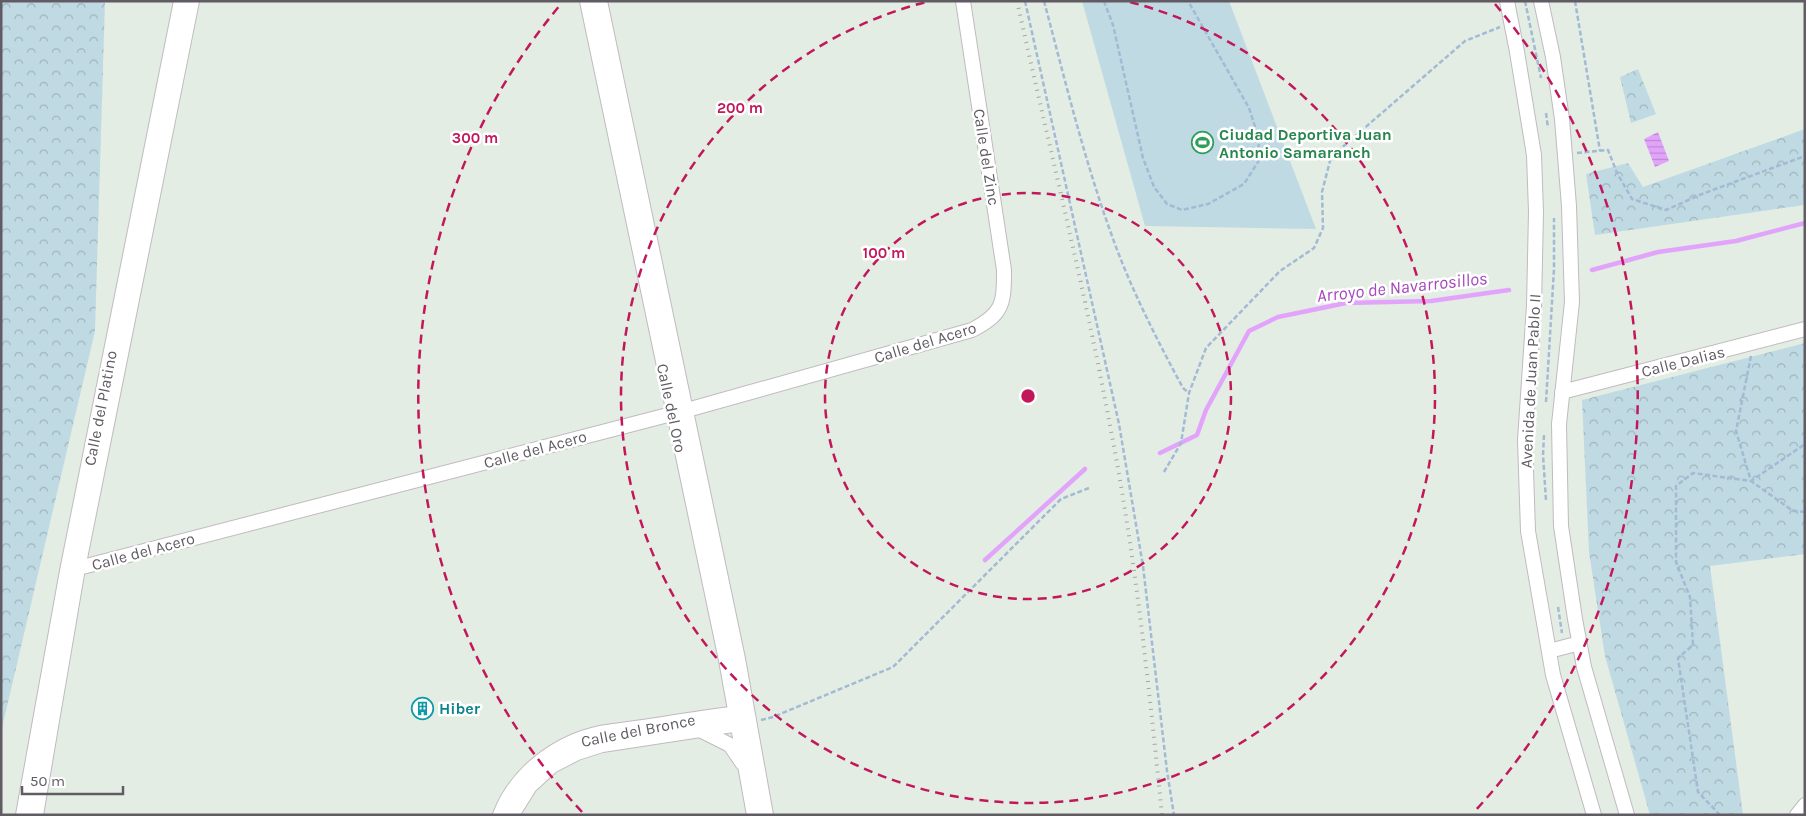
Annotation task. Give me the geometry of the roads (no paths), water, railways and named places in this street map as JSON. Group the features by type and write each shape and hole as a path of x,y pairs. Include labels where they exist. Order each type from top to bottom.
{"street":[{"name":"Calle del Platino","path":"23,815 181,1"},
{"name":"Calle del Platino","path":"36,815 72,569 192,1"},
{"name":"Calle del Oro","path":"587,1 673,413 766,815"},
{"name":"Calle del Oro","path":"600,1 687,410 743,718 746,769 754,815"},
{"name":"Calle del Zinc","path":"964,1 1004,270 1004,294 998,313"},
{"name":"Avenida de Juan Pablo II","path":"1507,1 1534,155 1536,212 1534,306 1524,440 1528,531 1553,674 1594,815"},
{"name":"Avenida de Juan Pablo II","path":"1541,1 1553,57 1565,154 1569,206 1572,302 1559,424 1561,526 1584,667 1627,815"},
{"name":"Calle del Acero","path":"72,569 687,410 972,330 987,322 998,313"},
{"name":"Calle Dalias","path":"1562,392 1805,329"},
{"path":"1549,650 1580,643"},
{"name":"Calle del Bronce","path":"512,815 530,786 552,766 577,753 602,745 700,730 743,718"},
{"name":"Calle del Bronce","path":"500,815 504,805 522,778 545,757 572,742 599,734 743,718"},
{"path":"700,730 730,745 746,769"},
{"path":"1798,815 1805,805"}],"waterway":[{"name":"Arroyo de Navarrosillos","path":"1592,270 1658,252 1736,241 1805,223"},
{"name":"Arroyo de Navarrosillos","path":"1160,453 1197,435 1206,410 1249,331 1278,317 1346,303 1431,301 1509,290"},
{"name":"Arroyo de Navarrosillos","path":"985,560 1085,469"}],"railway":[{"path":"1017,1 1090,327 1121,483 1141,625 1162,815"}],"place":[{"name":"Ciudad Deportiva Juan Antonio Samaranch","path":"1203,143"},
{"name":"Hiber","path":"423,708"}]}
